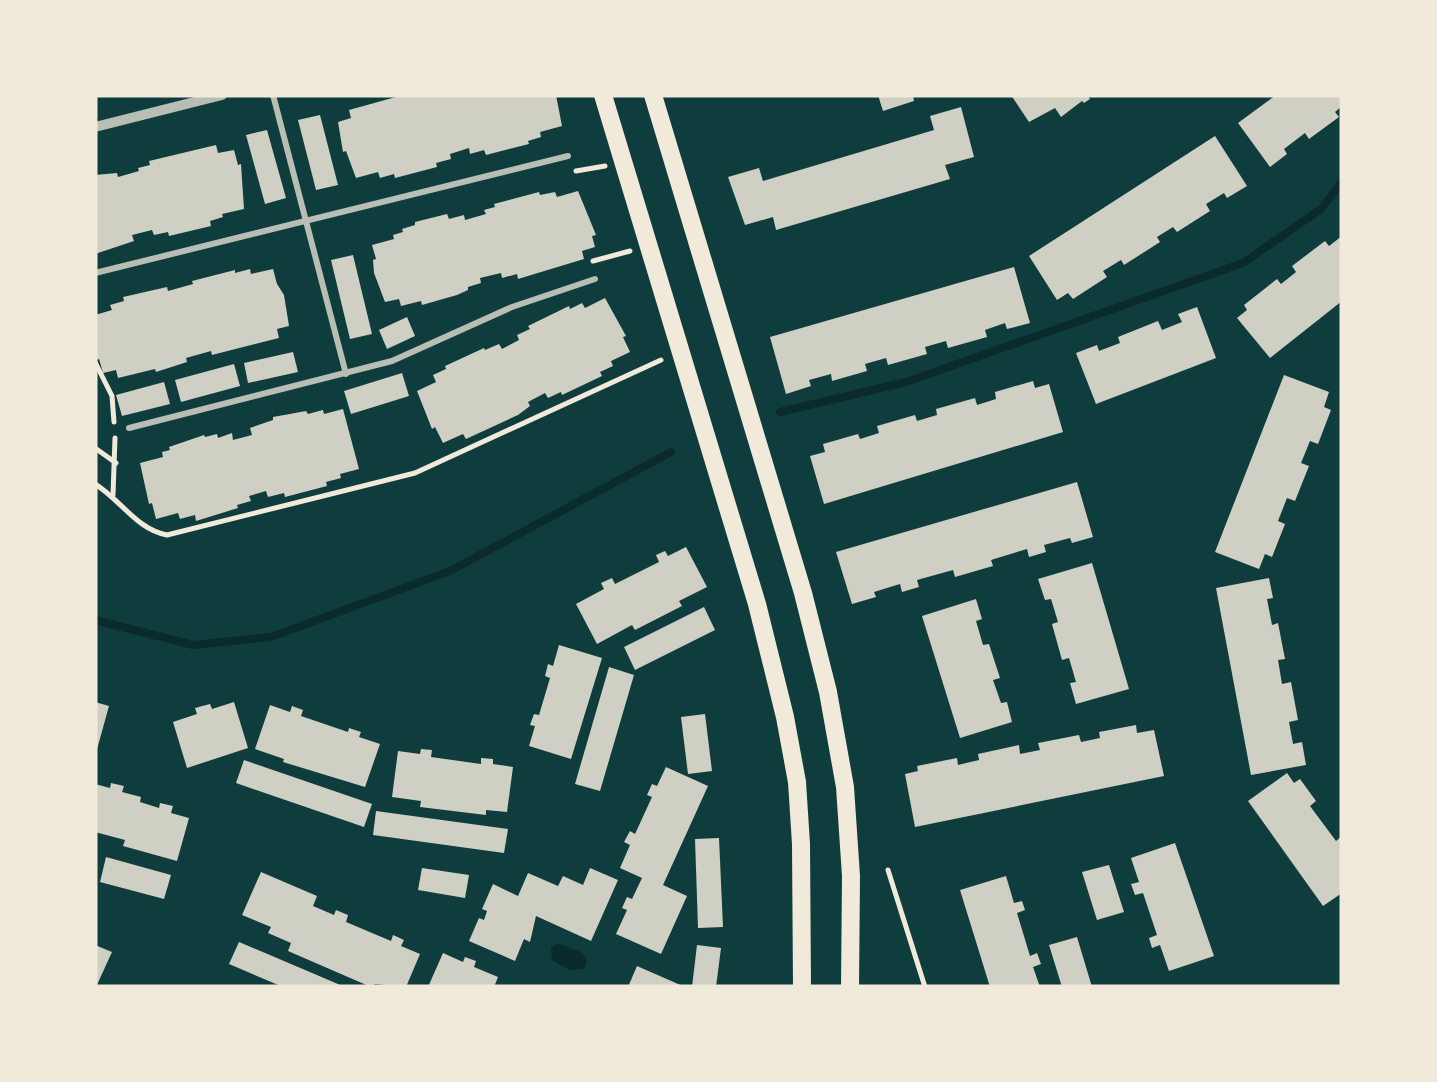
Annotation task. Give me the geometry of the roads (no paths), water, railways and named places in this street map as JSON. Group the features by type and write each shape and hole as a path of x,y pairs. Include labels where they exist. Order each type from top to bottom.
{"main road":[{"path":"602,95 756,604 785,718 797,782 802,844 802,987"},
{"path":"653,95 803,593 828,692 845,787 851,896 850,987"}],"street":[{"path":"95,127 222,95"}],"lane":[{"path":"272,95 346,375"},
{"path":"95,273 568,156"},
{"path":"129,428 392,361 512,307 595,280"}],"water":[{"path":"557,943 583,953 587,961 584,969 569,970 552,960 551,948"}],"waterway":[{"path":"780,412 906,382 1243,263 1321,209 1342,182"},
{"path":"95,620 193,645 271,637 450,571 671,452"}]}
